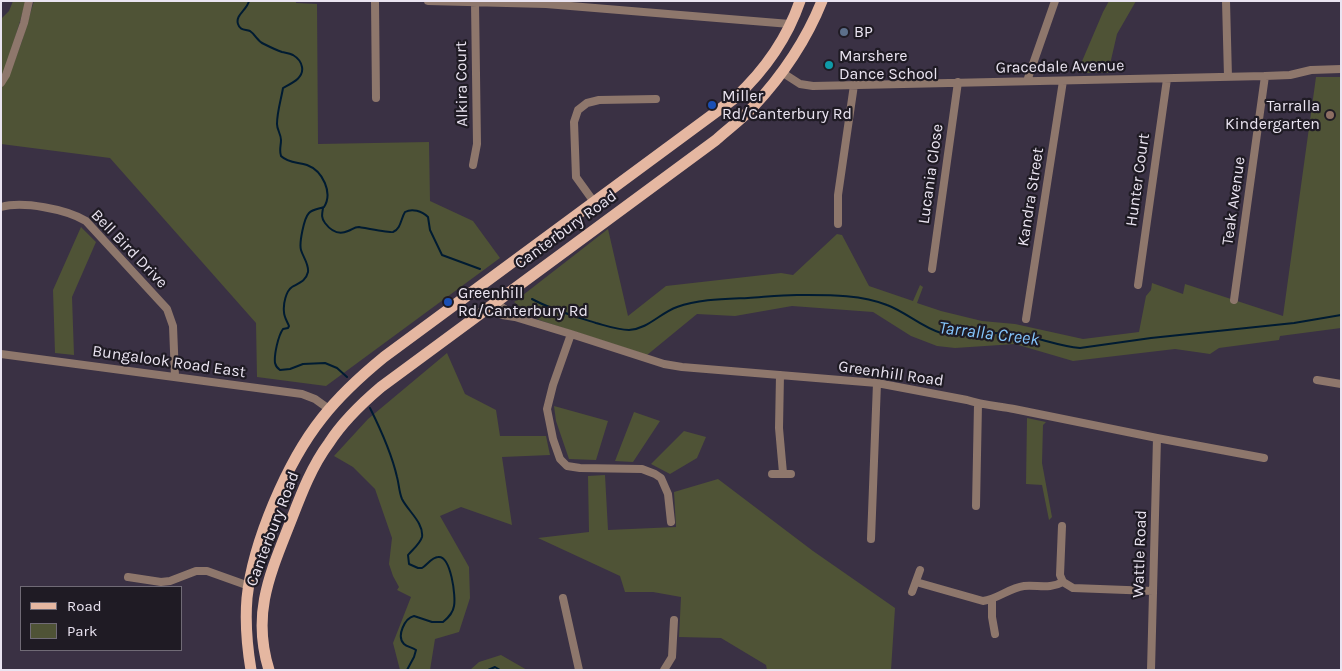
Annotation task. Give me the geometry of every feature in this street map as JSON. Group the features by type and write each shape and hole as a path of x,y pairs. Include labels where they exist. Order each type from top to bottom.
{"main road":[{"name":"Canterbury Road","path":"251,670 246,626 249,586 256,554 280,490 296,457 329,409 352,385 384,357 735,98 770,60 790,24 800,1"},
{"name":"Canterbury Road","path":"269,670 265,657 261,620 265,592 310,476 324,449 340,428 364,401 381,387 716,140 752,108 783,72 807,33 822,1"},
{"path":"594,202 608,219"},
{"path":"480,286 494,303"},
{"path":"249,586 265,592"}],"street":[{"path":"1,83 6,75 24,23 29,1"},
{"path":"375,1 376,98"},
{"path":"428,1 474,3 546,2 790,24"},
{"path":"1027,81 1055,1"},
{"path":"1226,1 1228,77"},
{"name":"Alkira Court","path":"473,165 477,144 474,3"},
{"name":"Gracedale Avenue","path":"783,72 800,84 854,85 1265,76 1290,75 1311,70 1341,69"},
{"name":"Teak Avenue","path":"1234,300 1265,76"},
{"name":"Hunter Court","path":"1138,285 1167,78"},
{"name":"Kandra Street","path":"1026,319 1063,81"},
{"name":"Lucania Close","path":"932,269 958,82"},
{"path":"838,224 838,195 854,85"},
{"path":"594,202 576,177 574,122 578,110 587,103 599,100 656,99"},
{"name":"Bell Bird Drive","path":"1,208 17,205 31,206 70,213 86,221 167,310 173,326 175,376"},
{"name":"Greenhill Road","path":"494,303 495,309 502,315 572,334 664,364 877,383 1264,458"},
{"path":"572,334 553,385 547,409 553,439 560,459 563,463 572,467 642,469 655,474 661,478 668,494 671,522"},
{"name":"Bungalook Road East","path":"1,354 302,394 315,399 329,409"},
{"path":"772,474 787,474 779,428 780,375"},
{"path":"1317,380 1341,384"},
{"path":"871,539 877,383"},
{"path":"976,506 978,404"},
{"name":"Wattle Road","path":"1151,670 1157,438"},
{"path":"1062,526 1060,575 1063,582 1073,588 1153,591"},
{"path":"912,592 920,570"},
{"path":"128,576 162,582 170,581 196,571 206,571 249,586"},
{"path":"916,582 983,601 992,600 1023,586 1051,586 1063,582"},
{"path":"563,598 579,670"},
{"path":"992,600 992,617 996,634"},
{"path":"664,670 672,656 674,620"}],"green space":[{"path":"13,1 26,1 4,75 1,79 1,19 9,11"},
{"path":"34,1 296,1 296,3 317,4 318,144 429,142 430,201 473,221 500,258 326,386 257,377 256,323 110,158 1,144 1,89 22,41"},
{"path":"1109,1 1136,1 1117,34 1108,73 1077,73 1103,12"},
{"path":"1316,77 1341,77 1341,328 1280,336 1279,340 1219,348 1210,354 1175,349 1073,361 1015,344 955,348 937,346 911,336 873,312 792,306 735,316 697,314 647,355 539,320 514,302 608,229 628,316 666,286 781,273 793,275 837,234 842,235 869,286 913,301 920,285 923,287 917,303 982,321 1015,324 1083,339 1139,332 1146,296 1151,290 1152,283 1183,294 1185,284 1283,316"},
{"path":"81,227 96,242 72,297 74,355 55,353 53,290"},
{"path":"447,353 465,394 496,410 500,436 546,436 550,455 502,457 512,525 461,507 440,516 469,567 470,598 459,632 435,639 430,670 400,670 393,643 411,597 397,590 399,587 389,564 392,538 375,489 353,467 334,456 368,419"},
{"path":"554,406 608,421 596,460 569,459 556,421"},
{"path":"634,412 660,421 633,462 615,461"},
{"path":"1027,418 1046,422 1043,425 1042,463 1052,517 1049,520 1042,485 1026,484"},
{"path":"684,431 706,437 697,458 670,474 651,464"},
{"path":"605,475 608,530 676,527 674,492 718,479 813,551 895,608 891,670 767,670 766,665 721,638 679,637 681,597 653,592 625,592 620,576 538,538 589,532 588,476"},
{"path":"501,655 527,670 470,670 479,662"}],"waterway":[{"path":"249,1 238,18 240,28 250,31 264,44 293,55 299,60 302,67 299,77 283,88 277,124 281,138 281,156 290,161 313,168 322,177 327,189 327,201 324,207 309,213 304,225 301,247 308,266 308,272 304,280 292,287 287,295 284,314 289,326 283,329 280,336 275,363 280,370 290,369 303,364 325,363 337,368 347,377"},
{"path":"323,208 322,218 325,223 333,230 341,233 356,227 393,232 396,231 405,212 411,210 420,212 428,217 430,230 442,255 480,269"},
{"name":"Tarralla Creek","path":"532,299 555,310 580,318 612,328 629,330 642,327 677,307 703,301 791,295 843,296 877,301 901,311 941,333 957,335 1015,334 1080,348 1151,338 1294,323 1341,315"},
{"path":"370,408 392,460 402,499 421,527 422,537 408,555 409,564 422,568 434,558 443,558 452,577 454,601 450,615 443,622 432,622 414,616 411,617 401,632 402,641 405,645 416,650 407,670"},
{"path":"488,670 495,667 500,670"}],"place":[{"name":"BP","path":"844,32"},
{"name":"Marshere Dance School","path":"829,65"},
{"name":"Miller Rd/Canterbury Rd","path":"712,105"},
{"name":"Tarralla Kindergarten","path":"1330,115"},
{"name":"Greenhill Rd/Canterbury Rd","path":"448,302"}]}
